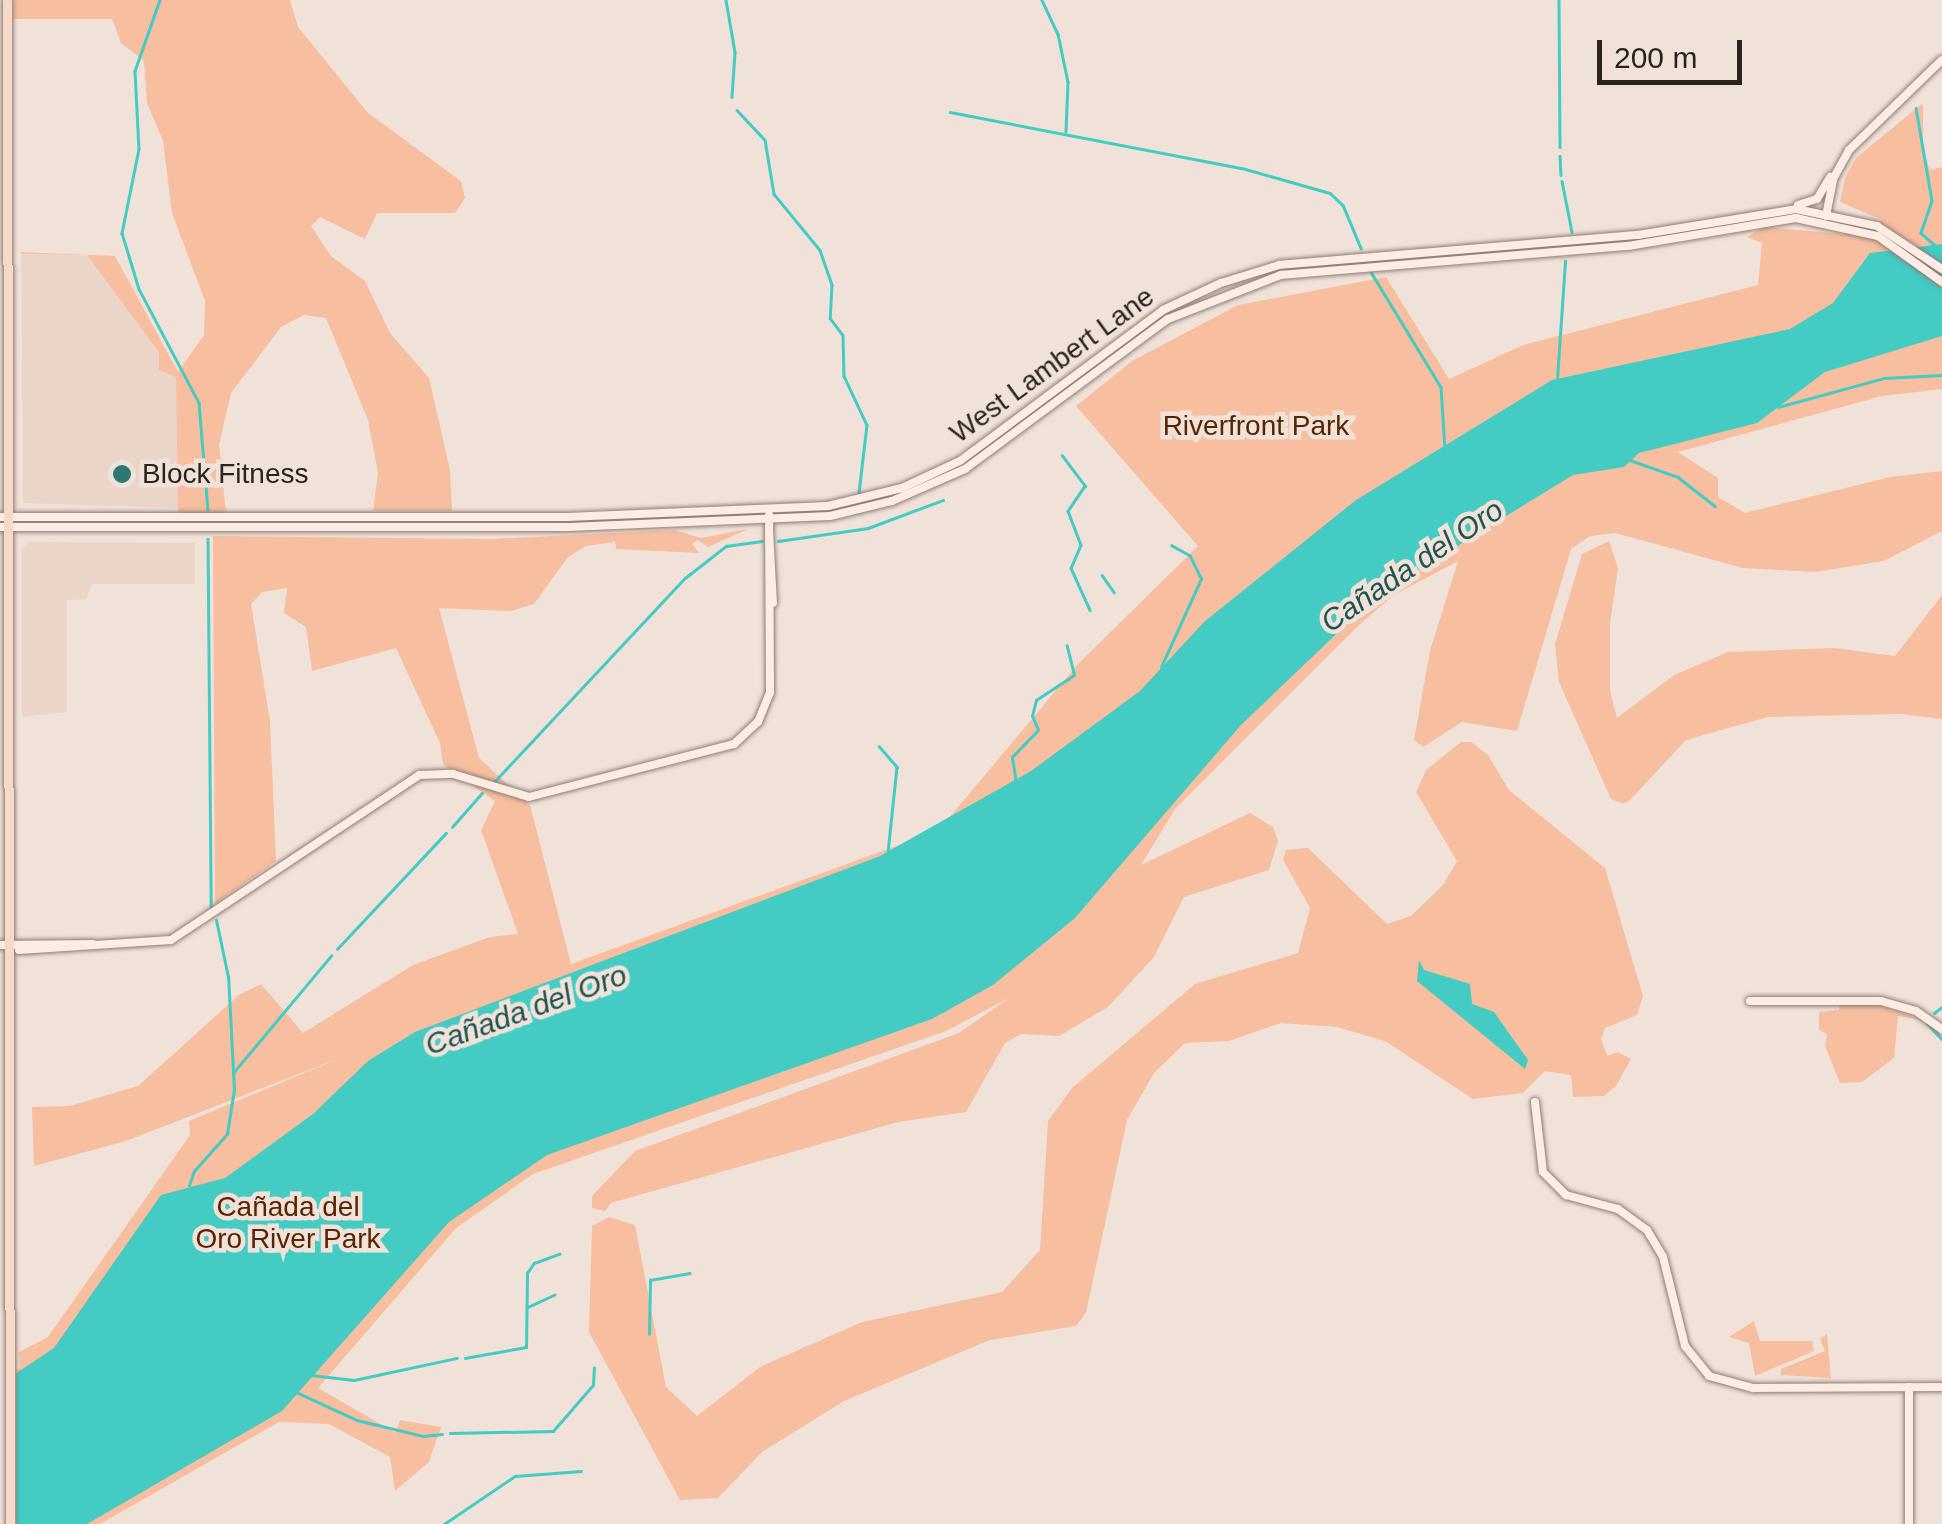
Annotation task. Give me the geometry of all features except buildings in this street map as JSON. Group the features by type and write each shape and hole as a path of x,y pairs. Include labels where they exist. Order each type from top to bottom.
{"main road":[{"path":"5,0 5,522 13,947 10,1524"},
{"path":"1774,210 1817,198 1840,162 1942,60"},
{"path":"1828,218 1840,162"},
{"name":"West Lambert Lane","path":"769,515 859,500 936,473 980,448 1145,322 1252,272 1335,256 1627,236 1774,210 1828,218"},
{"path":"1828,218 1841,214 1894,234 1942,269"},
{"path":"1828,218 1890,243 1942,282"},
{"name":"West Lambert Lane","path":"5,522 769,515 861,510 940,482 986,456 1150,330 1238,286 1324,267 1671,239 1774,219 1828,218"},
{"path":"1671,239 1716,220"},
{"path":"13,947 171,940 420,774 453,774 512,796 558,791 725,748 752,730 770,693 769,515"},
{"path":"13,947 98,946"},
{"path":"1750,1001 1881,1001 1916,1012 1942,1029"},
{"path":"1536,1102 1543,1172 1566,1195 1618,1208 1647,1230 1664,1258 1684,1346 1698,1368 1734,1386 1942,1386"},
{"path":"1908,1524 1909,1387"}],"shaded area":[{"path":"21,254 115,256 176,376 178,508 23,503"},
{"path":"29,542 195,543 195,584 92,584 86,599 67,600 67,712 22,717 22,549"}],"green space":[{"path":"13,0 290,0 298,27 368,113 461,181 465,198 455,213 377,213 365,239 320,217 311,226 331,256 365,281 390,333 429,378 450,470 452,511 373,511 378,473 368,420 326,318 304,315 281,327 231,393 219,445 226,513 178,513 176,377 159,370 159,352 87,255 20,252 115,256 178,372 204,335 205,301 172,213 163,141 147,103 144,61 121,43 112,19 13,19"},
{"name":"Riverfront Park","path":"1923,103 1923,148 1930,170 1942,167 1942,389 1882,396 1678,452 1718,478 1718,497 1745,513 1890,477 1942,471 1942,531 1884,561 1815,572 1743,568 1615,533 1590,536 1571,549 1517,731 1462,722 1423,747 1414,740 1430,651 1458,561 1394,595 1360,624 1175,809 1141,865 1250,813 1273,827 1278,841 1269,870 1184,897 1154,957 1108,1007 1059,1036 1021,1034 1005,1043 966,1112 898,1122 611,1203 605,1211 592,1208 592,1196 635,1151 959,1033 1009,998 946,1031 533,1174 456,1228 318,1388 396,1433 400,1420 441,1427 429,1462 395,1491 390,1457 329,1424 279,1422 100,1524 24,1524 0,1379 20,1368 19,1352 48,1337 190,1135 189,1121 340,1058 126,1141 34,1166 32,1107 70,1106 138,1086 239,995 261,984 303,1033 413,965 490,937 518,934 481,830 495,801 443,764 440,743 396,648 312,671 306,627 284,613 287,588 262,592 251,604 270,721 276,861 215,904 213,536 492,539 675,530 701,538 748,529 708,547 697,540 692,544 699,553 616,549 615,542 586,546 568,557 534,604 510,611 439,608 479,758 530,805 571,964 938,831 1078,664 1198,546 1076,406 1132,361 1238,305 1386,277 1449,379 1523,345 1758,285 1762,243 1747,237 1764,227 1843,234 1882,220 1840,202 1845,178 1856,158"},
{"path":"1609,541 1618,568 1610,624 1610,691 1617,718 1674,675 1728,652 1834,648 1895,656 1942,595 1942,719 1900,714 1768,717 1686,740 1631,799 1624,804 1611,799 1559,682 1555,644 1582,554"},
{"path":"1461,742 1471,742 1488,755 1509,790 1605,868 1643,996 1637,1015 1605,1028 1601,1039 1607,1056 1618,1052 1631,1059 1616,1086 1604,1096 1573,1097 1571,1075 1545,1071 1523,1093 1473,1099 1385,1041 1337,1027 1281,1023 1229,1041 1185,1043 1154,1073 1127,1120 1086,1313 1076,1326 990,1340 844,1401 762,1452 718,1498 680,1500 589,1332 592,1226 609,1217 635,1225 666,1387 697,1416 760,1367 862,1322 1002,1292 1040,1250 1048,1121 1072,1088 1195,984 1298,953 1310,908 1283,860 1286,850 1308,848 1387,924 1411,916 1443,885 1457,861 1416,792 1426,770"},
{"path":"1839,1004 1875,1004 1926,1021 1898,1016 1894,1058 1862,1082 1840,1083 1825,1046 1827,1034 1819,1030 1819,1012 1839,1010"},
{"path":"1754,1321 1760,1341 1812,1341 1814,1351 1755,1376 1749,1343 1729,1337"},
{"path":"1827,1334 1831,1378 1781,1375 1781,1369 1825,1351 1820,1339"}],"water":[{"name":"Cañada del Oro River Park","path":"1942,244 1942,336 1825,372 1757,423 1639,453 1624,467 1573,475 1376,596 1241,725 1075,918 993,985 932,1019 547,1155 449,1222 282,1411 87,1524 0,1524 0,1384 54,1348 161,1195 225,1178 313,1114 368,1061 415,1032 880,856 1031,771 1140,691 1204,622 1356,500 1552,380 1790,329 1833,303 1870,253"},
{"path":"1419,960 1424,970 1470,984 1472,1004 1494,1012 1528,1060 1525,1069 1417,981"}],"pier":[{"path":"0,1369 16,1369 16,1524 0,1524"}],"waterway":[{"path":"160,0 135,71 139,149 122,233 139,289 199,403 208,510"},
{"path":"726,0 735,52 732,97"},
{"path":"1042,0 1058,34 1068,82 1066,131"},
{"path":"1559,0 1560,147"},
{"path":"1916,108 1932,201 1921,233 1936,246"},
{"path":"737,110 765,140 774,194 820,250 832,285 830,318 843,335 844,376 867,425 859,493"},
{"path":"950,112 1242,168 1330,193 1343,205 1361,248"},
{"path":"1560,156 1561,175"},
{"path":"1562,181 1572,232"},
{"path":"1557,379 1565,261"},
{"path":"1371,272 1441,387 1445,449"},
{"path":"1778,407 1884,378 1942,375"},
{"path":"1062,455 1085,486 1068,511 1081,545 1071,568 1090,610"},
{"path":"1630,460 1678,477 1715,506"},
{"path":"778,541 868,528 943,500"},
{"path":"208,539 211,907"},
{"path":"494,782 685,578 726,546 762,541"},
{"path":"1161,667 1201,579 1190,556 1172,546"},
{"path":"1102,575 1114,592"},
{"path":"1016,783 1012,757 1038,730 1032,716 1036,700 1074,675 1067,646"},
{"path":"879,746 897,767 888,852"},
{"path":"452,827 482,793"},
{"path":"337,949 446,833"},
{"path":"189,1186 194,1171 227,1134 234,1090 228,977 216,920"},
{"path":"233,1073 331,956"},
{"path":"1934,1013 1942,1007"},
{"path":"1927,1023 1942,1039"},
{"path":"465,1358 526,1347 527,1273 534,1263 559,1254"},
{"path":"649,1334 650,1280 689,1273"},
{"path":"528,1307 554,1295"},
{"path":"311,1375 354,1380 457,1358"},
{"path":"450,1433 553,1431 593,1385 594,1368"},
{"path":"296,1392 357,1420 423,1436 442,1434"},
{"path":"444,1524 515,1476 581,1471"}],"place":[{"name":"Block Fitness","path":"122,474"}],"water label":[{"name":"Cañada del Oro","path":"1412,566"},
{"name":"Cañada del Oro","path":"526,1010"}]}
